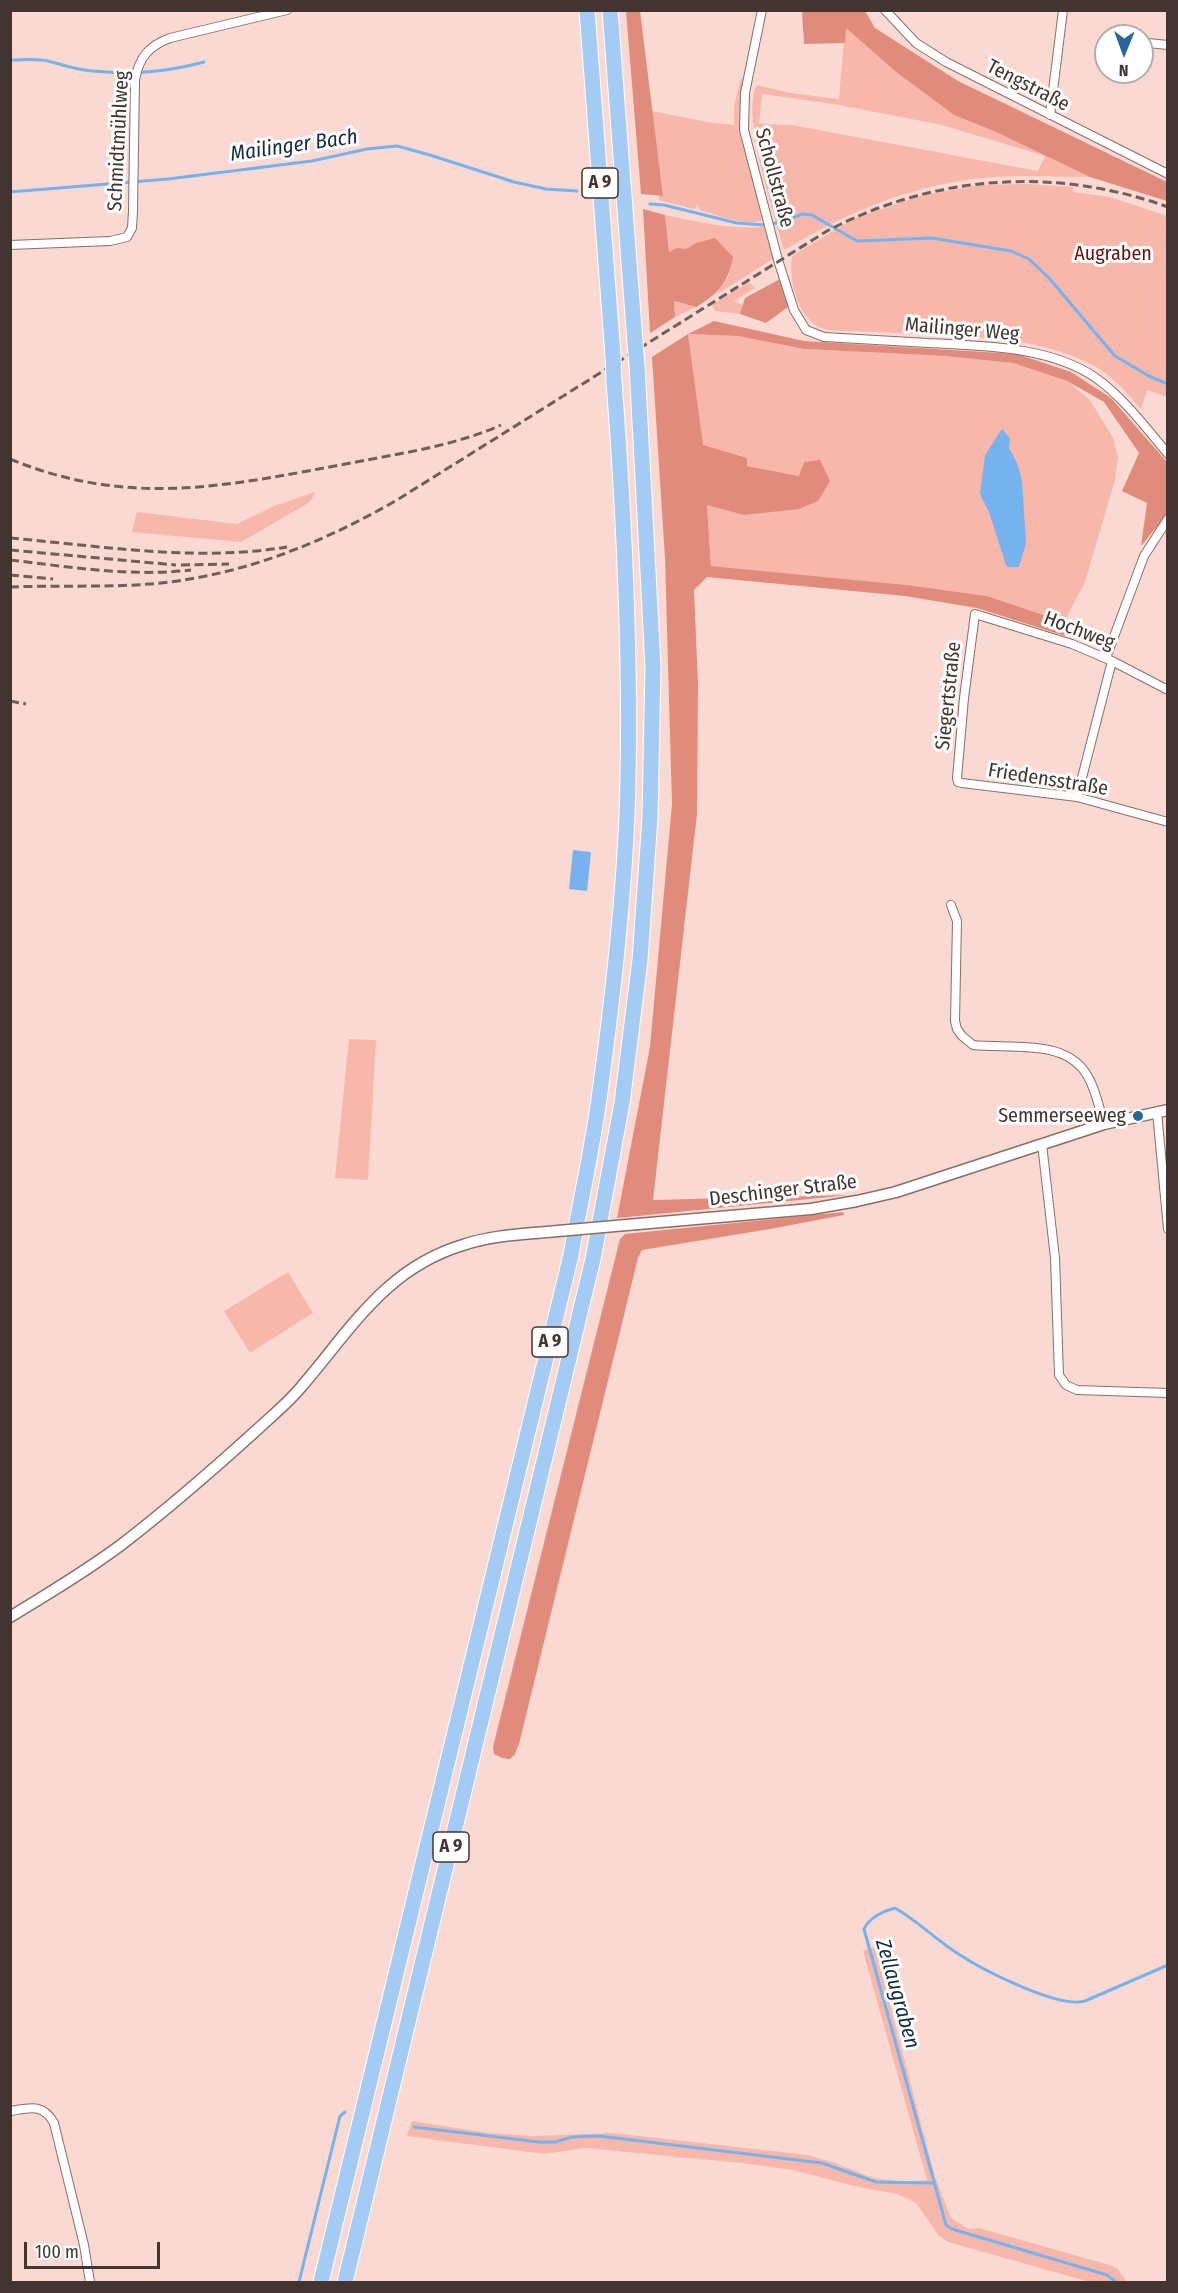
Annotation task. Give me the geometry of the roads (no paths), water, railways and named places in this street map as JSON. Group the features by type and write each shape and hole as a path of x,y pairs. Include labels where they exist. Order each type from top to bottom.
{"highway":[{"name":"A 9","path":"321,2283 571,1255 599,1101 616,959 627,805 630,667 625,529 587,10"},
{"name":"A 9","path":"345,2283 591,1270 622,1103 640,960 650,816 653,666 637,366 610,10"}],"street":[{"name":"Schmidtmühlweg","path":"10,245 110,241 127,237 132,228 135,187 135,80 137,67 146,52 160,42 211,27 286,10"},
{"name":"Schollstraße","path":"762,10 745,93 743,116 746,136 781,270 799,321 806,330 824,337"},
{"name":"Tengstraße","path":"885,10 916,43 946,62 1167,174"},
{"path":"1050,116 1064,10"},
{"name":"Mailinger Weg","path":"824,337 992,346 1028,352 1056,361 1095,378 1118,396 1167,454"},
{"path":"1077,797 1109,659 1144,556 1167,519"},
{"name":"Hochweg","path":"975,614 1030,630 1109,659 1167,690"},
{"name":"Siegertstraße","path":"958,782 961,728 975,614"},
{"name":"Friedensstraße","path":"958,782 1077,797 1167,822"},
{"path":"951,905 957,921 955,1008 957,1029 973,1045 1044,1048 1075,1061 1086,1072 1104,1124"},
{"path":"1162,1111 1167,1229"},
{"name":"Deschinger Straße","path":"10,1617 62,1586 120,1545 225,1459 301,1388 380,1293 408,1271 435,1256 463,1245 498,1236 811,1209 857,1201 896,1192 1104,1124 1162,1111"},
{"path":"1042,1144 1055,1258 1059,1375 1066,1385 1077,1390 1167,1393"},
{"path":"10,2111 40,2108 49,2114 54,2122 84,2245 90,2283"}],"water":[{"path":"1002,429 1010,438 1009,448 1022,480 1026,543 1019,567 1006,565 989,512 980,494 985,455"},
{"path":"573,850 591,852 587,891 569,889"}],"waterway":[{"path":"10,60 43,60 81,70 122,73 163,70 204,62"},
{"name":"Mailinger Bach","path":"10,192 168,179 312,161 367,149 397,146 514,182 546,189 577,191"},
{"name":"Mailinger Bach","path":"650,204 664,205 737,223 764,225 783,222 802,214 812,215 857,241 932,238 1011,251 1029,259 1049,278 1115,356 1149,376 1168,384"},
{"name":"Zellaugraben","path":"1116,2282 1107,2275 952,2229 946,2225 864,1929 877,1916 895,1908 971,1962 986,1970 1040,1994 1073,2002 1085,2001 1168,1965"},
{"path":"299,2282 340,2116 345,2112"},
{"path":"414,2127 539,2142 599,2136 822,2163 876,2182 934,2183"}],"railway":[{"path":"10,587 124,585 193,579 254,564 313,542 397,500 827,231 868,212 909,198 952,188 995,183 1038,182 1082,186 1125,194 1168,207"},
{"path":"10,459 54,474 97,484 139,488 180,488 264,479 408,452 446,444 501,425"},
{"path":"10,538 184,553 219,553 287,547"},
{"path":"10,550 176,565"},
{"path":"10,560 123,572 191,570"},
{"path":"181,565 229,564"},
{"path":"10,575 53,579"},
{"path":"10,701 26,704"}],"place":[{"name":"Semmerseeweg","path":"1138,1116"}],"park label":[{"name":"Augraben","path":"1113,254"}]}
